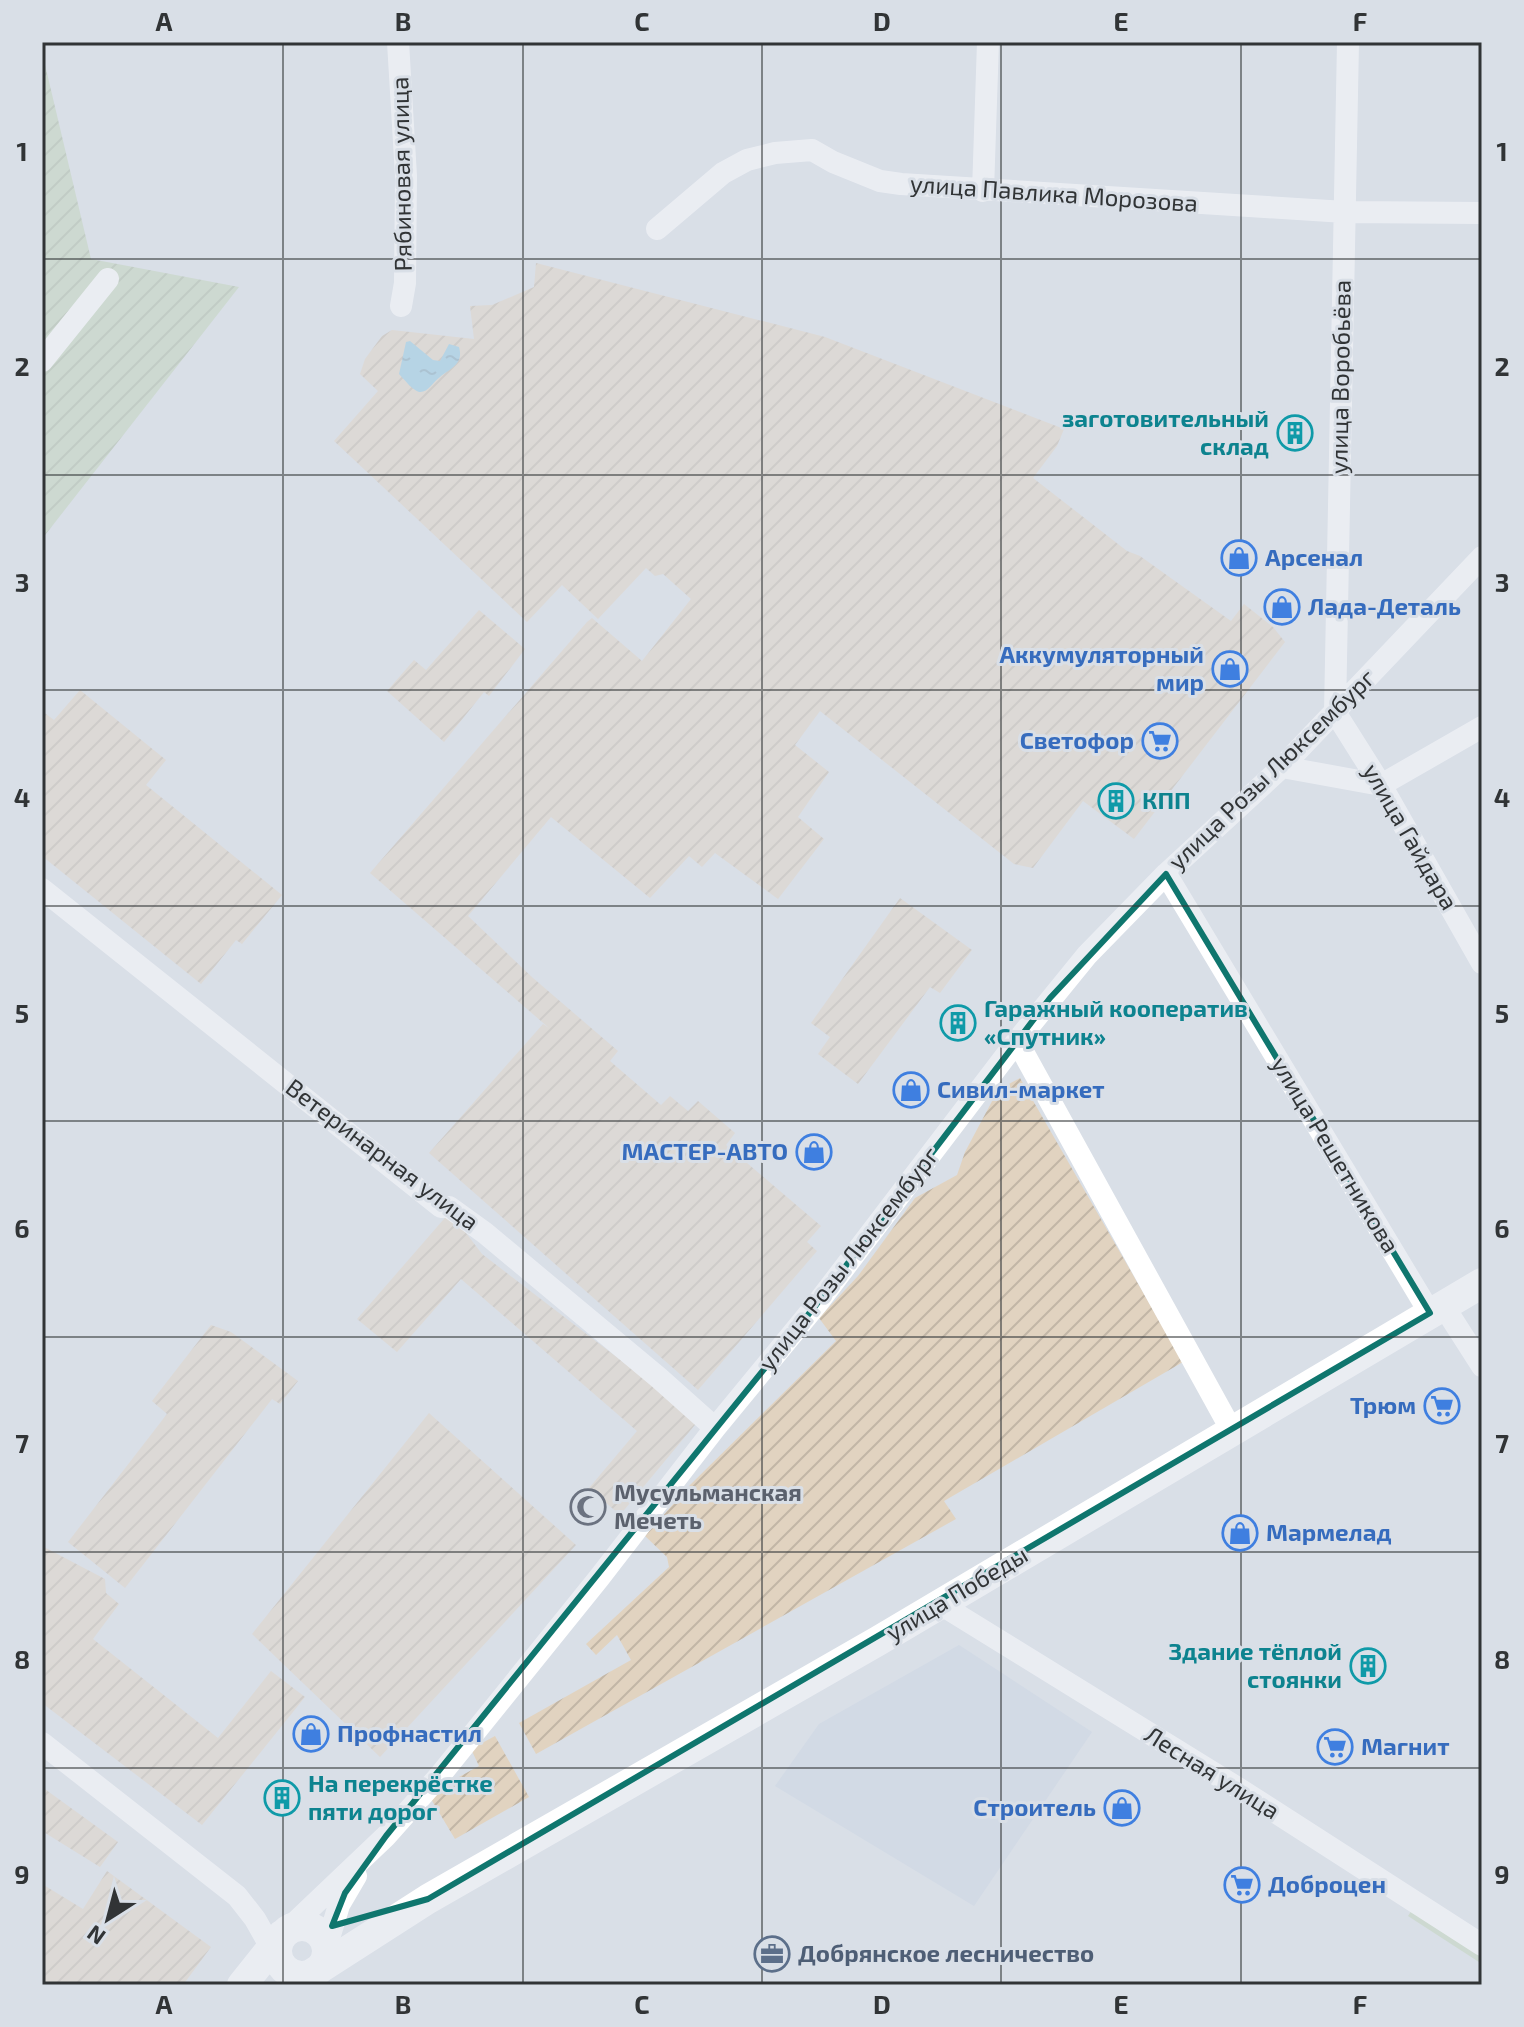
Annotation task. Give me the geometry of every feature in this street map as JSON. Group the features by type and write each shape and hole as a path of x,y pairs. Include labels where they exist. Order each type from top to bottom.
{"street":[{"name":"Рябиновая улица","path":"398,42 406,176 405,283 401,306"},
{"path":"983,191 988,42"},
{"name":"улица Воробьёва","path":"1335,712 1348,42"},
{"name":"улица Павлика Морозова","path":"657,229 712,181 736,165 795,150 812,150 880,181 983,191 1345,212 1482,213"},
{"path":"42,361 108,279"},
{"name":"улица Розы Люксембург","path":"242,1985 300,1947 386,1836 441,1774 816,1305 1017,1041 1087,955 1166,874 1282,767 1482,557"},
{"name":"улица Гайдара","path":"1335,712 1381,785 1482,963"},
{"path":"1282,767 1381,785 1482,727"},
{"name":"улица Решетникова","path":"1166,874 1437,1309"},
{"name":"Ветеринарная улица","path":"42,889 441,1207 449,1207 485,1233 715,1428"},
{"path":"1017,1041 1232,1431"},
{"name":"улица Победы","path":"300,1947 428,1899 940,1604 1482,1283"},
{"path":"1437,1309 1482,1366"},
{"name":"Лесная улица","path":"940,1604 1238,1788 1482,1945"},
{"path":"42,1743 237,1896 273,1916 300,1947"},
{"path":"300,1947 345,1893 386,1836"},
{"path":"237,1896 255,1919 300,1947"},
{"name":"улица Победы","path":"300,1947 428,1899"}],"highlighted area":[{"path":"1166,874 1430,1313 428,1899 332,1926 345,1893 386,1836 816,1305 1050,998"}],"shaded area":[{"path":"536,263 825,337 1064,429 1057,446 1033,478 1127,551 1140,556 1231,621 1244,604 1273,627 1285,642 1134,839 1083,801 1033,868 1014,864 820,711 795,745 829,772 798,817 824,839 778,899 715,853 702,867 689,856 650,898 551,817 468,916 533,978 618,1051 610,1061 661,1105 670,1096 688,1111 698,1101 735,1133 726,1145 821,1226 807,1242 817,1251 698,1390 429,1153 543,1024 549,1028 370,873 587,622 592,618 642,661 691,599 663,574 655,576 646,568 598,619 562,585 527,622 334,441 378,391 360,374 365,359 382,336 392,330 474,339 470,306 492,305 534,287"},
{"path":"479,610 525,649 489,696 484,692 444,742 387,691 414,660 426,670"},
{"path":"80,690 166,760 146,785 282,895 242,944 236,940 201,984 42,856 42,711 54,720"},
{"path":"900,898 972,950 940,993 930,987 858,1084 818,1054 830,1037 811,1023"},
{"path":"1020,1078 1183,1362 944,1501 956,1519 536,1754 519,1723 631,1660 617,1635 596,1655 586,1644 669,1567 667,1557 645,1536 690,1485 836,1341 819,1318 858,1276 915,1198 957,1175 965,1152 998,1090"},
{"path":"450,1212 482,1254 699,1420 620,1515 589,1488 637,1431 461,1279 397,1352 357,1319"},
{"path":"211,1325 231,1332 298,1381 280,1404 272,1399 125,1588 68,1542 167,1414 152,1401"},
{"path":"429,1413 576,1545 380,1757 252,1634"},
{"path":"42,1546 105,1579 106,1593 119,1604 93,1639 218,1738 271,1671 305,1697 202,1825 42,1703"},
{"path":"959,1645 1092,1732 974,1906 775,1786 819,1724"},
{"path":"495,1736 529,1797 455,1839 428,1794 479,1766 471,1749"},
{"path":"42,1787 118,1842 100,1867 42,1831"},
{"path":"107,1871 211,1947 183,1985 42,1985 42,1884 83,1909"}],"green space":[{"path":"42,52 91,259 239,287 42,539"},
{"path":"1412,1910 1482,1956 1482,1964 1408,1916"}],"water":[{"path":"410,341 433,360 440,361 449,344 459,347 460,358 428,389 419,392 399,374 406,342"}],"place":[{"name":"заготовительный склад","path":"1295,433"},
{"name":"Арсенал","path":"1239,558"},
{"name":"Лада-Деталь","path":"1282,607"},
{"name":"Аккумуляторный мир","path":"1230,669"},
{"name":"Светофор","path":"1160,741"},
{"name":"КПП","path":"1116,801"},
{"name":"Гаражный кооператив «Спутник»","path":"958,1023"},
{"name":"Сивил-маркет","path":"911,1090"},
{"name":"МАСТЕР-АВТО","path":"814,1152"},
{"name":"Трюм","path":"1442,1406"},
{"name":"Мусульманская Мечеть","path":"588,1507"},
{"name":"Мармелад","path":"1240,1533"},
{"name":"Здание тёплой стоянки","path":"1368,1666"},
{"name":"Профнастил","path":"311,1734"},
{"name":"Магнит","path":"1335,1747"},
{"name":"На перекрёстке пяти дорог","path":"282,1798"},
{"name":"Строитель","path":"1122,1808"},
{"name":"Доброцен","path":"1242,1885"},
{"name":"Добрянское лесничество","path":"772,1954"}]}
